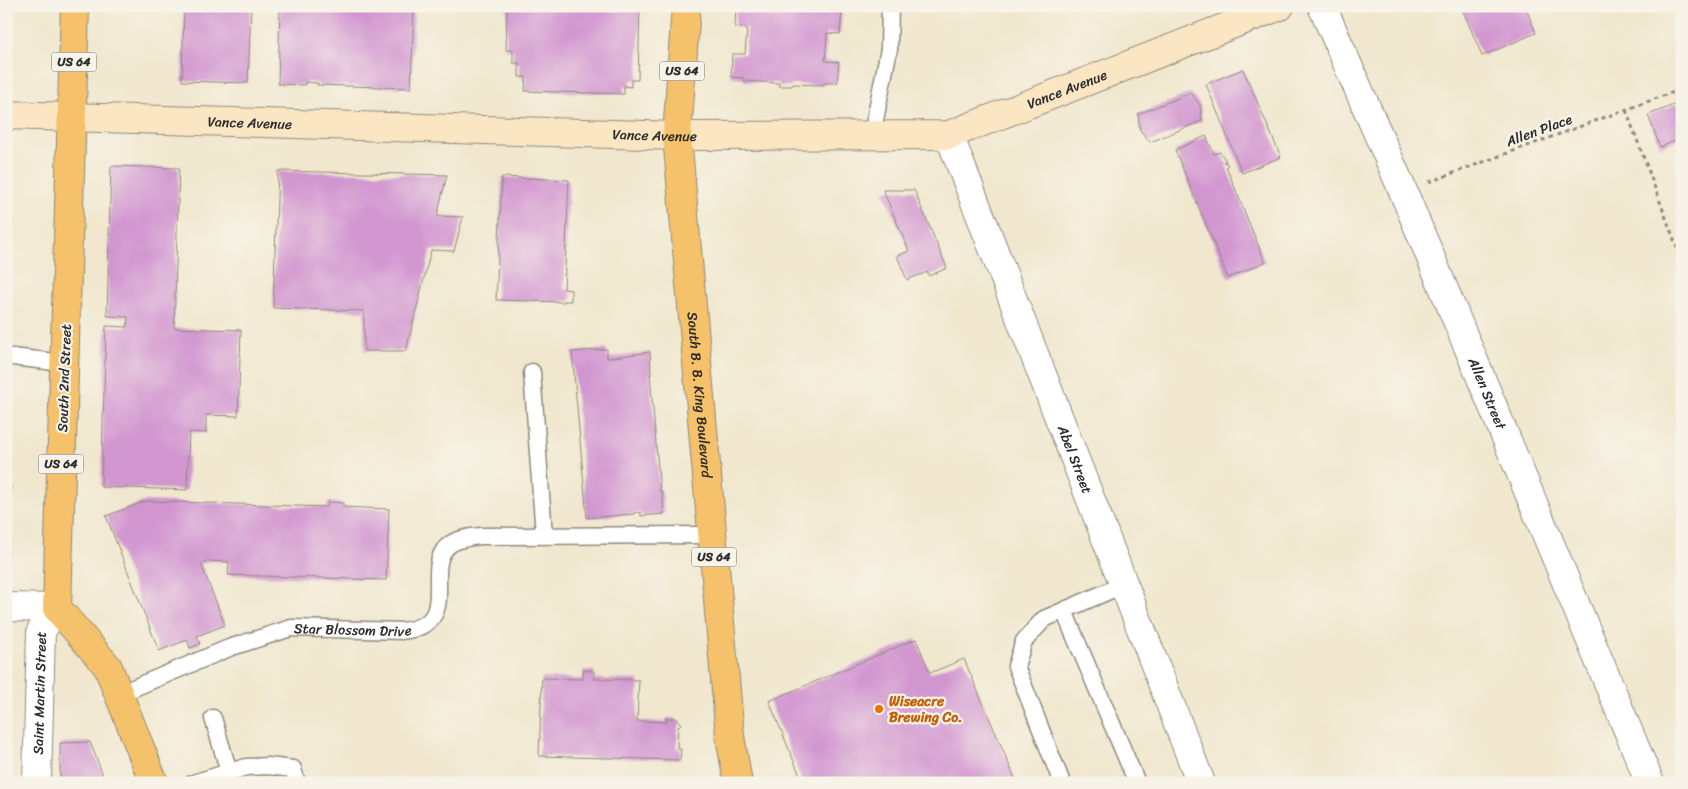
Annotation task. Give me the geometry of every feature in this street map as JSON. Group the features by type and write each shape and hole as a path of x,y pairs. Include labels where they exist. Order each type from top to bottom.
{"main road":[{"name":"South 2nd Street","path":"57,608 75,6"},
{"name":"South B. B. King Boulevard","path":"686,6 677,136 730,736 738,783"},
{"path":"57,608 108,667 154,783"}],"street":[{"name":"Vance Avenue","path":"6,115 677,136 949,134 1280,6"},
{"name":"Allen Street","path":"1322,6 1403,191 1650,783"},
{"name":"Abel Street","path":"949,134 1201,783"},
{"path":"6,607 57,608"},
{"name":"Saint Martin Street","path":"37,783 41,631 57,608"}],"lane":[{"path":"872,135 889,49 890,6"},
{"path":"12,358 64,363"},
{"path":"532,372 544,535"},
{"name":"Star Blossom Drive","path":"119,694 229,648 291,628 415,630 426,625 436,614 440,556 451,544 463,538 544,535 712,535"},
{"path":"1062,783 1016,666 1024,641 1044,619 1124,584"},
{"path":"1064,611 1138,783"},
{"path":"213,718 230,772"},
{"path":"193,783 246,767 268,766 293,769 297,783"}],"path":[{"name":"Allen Place","path":"1403,191 1682,89"},
{"path":"1626,110 1682,261"}],"building":[{"path":"184,6 251,6 248,83 182,81"},
{"path":"280,6 414,6 411,88 317,85 318,83 305,82 305,85 278,84"},
{"path":"507,6 640,6 638,80 631,80 631,87 624,86 624,94 525,91 526,77 519,77 519,63 513,63 513,50 506,50"},
{"path":"736,6 800,6 829,8 829,11 842,12 840,34 827,33 825,61 839,62 837,83 779,86 779,83 744,81 744,78 731,77 732,54 745,54 747,28 735,27"},
{"path":"1461,6 1525,6 1536,33 1482,56"},
{"path":"1243,69 1281,157 1242,173 1206,84"},
{"path":"1191,93 1200,105 1202,121 1150,142 1140,130 1138,114"},
{"path":"1682,102 1682,138 1660,147 1648,115"},
{"path":"1206,136 1214,154 1220,152 1226,161 1224,163 1226,162 1228,165 1226,166 1265,262 1228,278 1175,150"},
{"path":"111,166 179,168 174,328 241,330 238,416 206,415 206,433 189,432 187,490 101,487 106,326 127,327 128,317 107,316"},
{"path":"278,171 447,175 437,216 463,217 454,251 431,250 406,351 364,351 364,311 273,308"},
{"path":"502,177 569,180 564,289 571,290 571,301 496,300"},
{"path":"883,190 914,190 947,268 929,276 927,272 907,280 897,256 909,251"},
{"path":"607,349 607,358 650,352 650,374 660,492 662,491 664,514 641,516 641,512 587,518 572,352"},
{"path":"6,485 11,486 8,565 6,565"},
{"path":"146,501 327,507 328,502 343,503 343,507 389,509 386,580 228,575 229,562 209,561 201,564 225,625 197,636 200,644 190,648 187,640 159,651 106,516"},
{"name":"Wiseacre Brewing Co.","path":"916,639 930,673 964,659 1017,783 803,783 769,701"},
{"path":"583,670 594,671 594,679 639,680 637,721 666,722 666,718 675,718 681,724 678,727 677,749 681,749 680,760 539,756 542,678 583,679"},
{"path":"90,742 106,783 60,783 60,743"}],"place":[{"name":"Wiseacre Brewing Co.","path":"879,709"}]}
